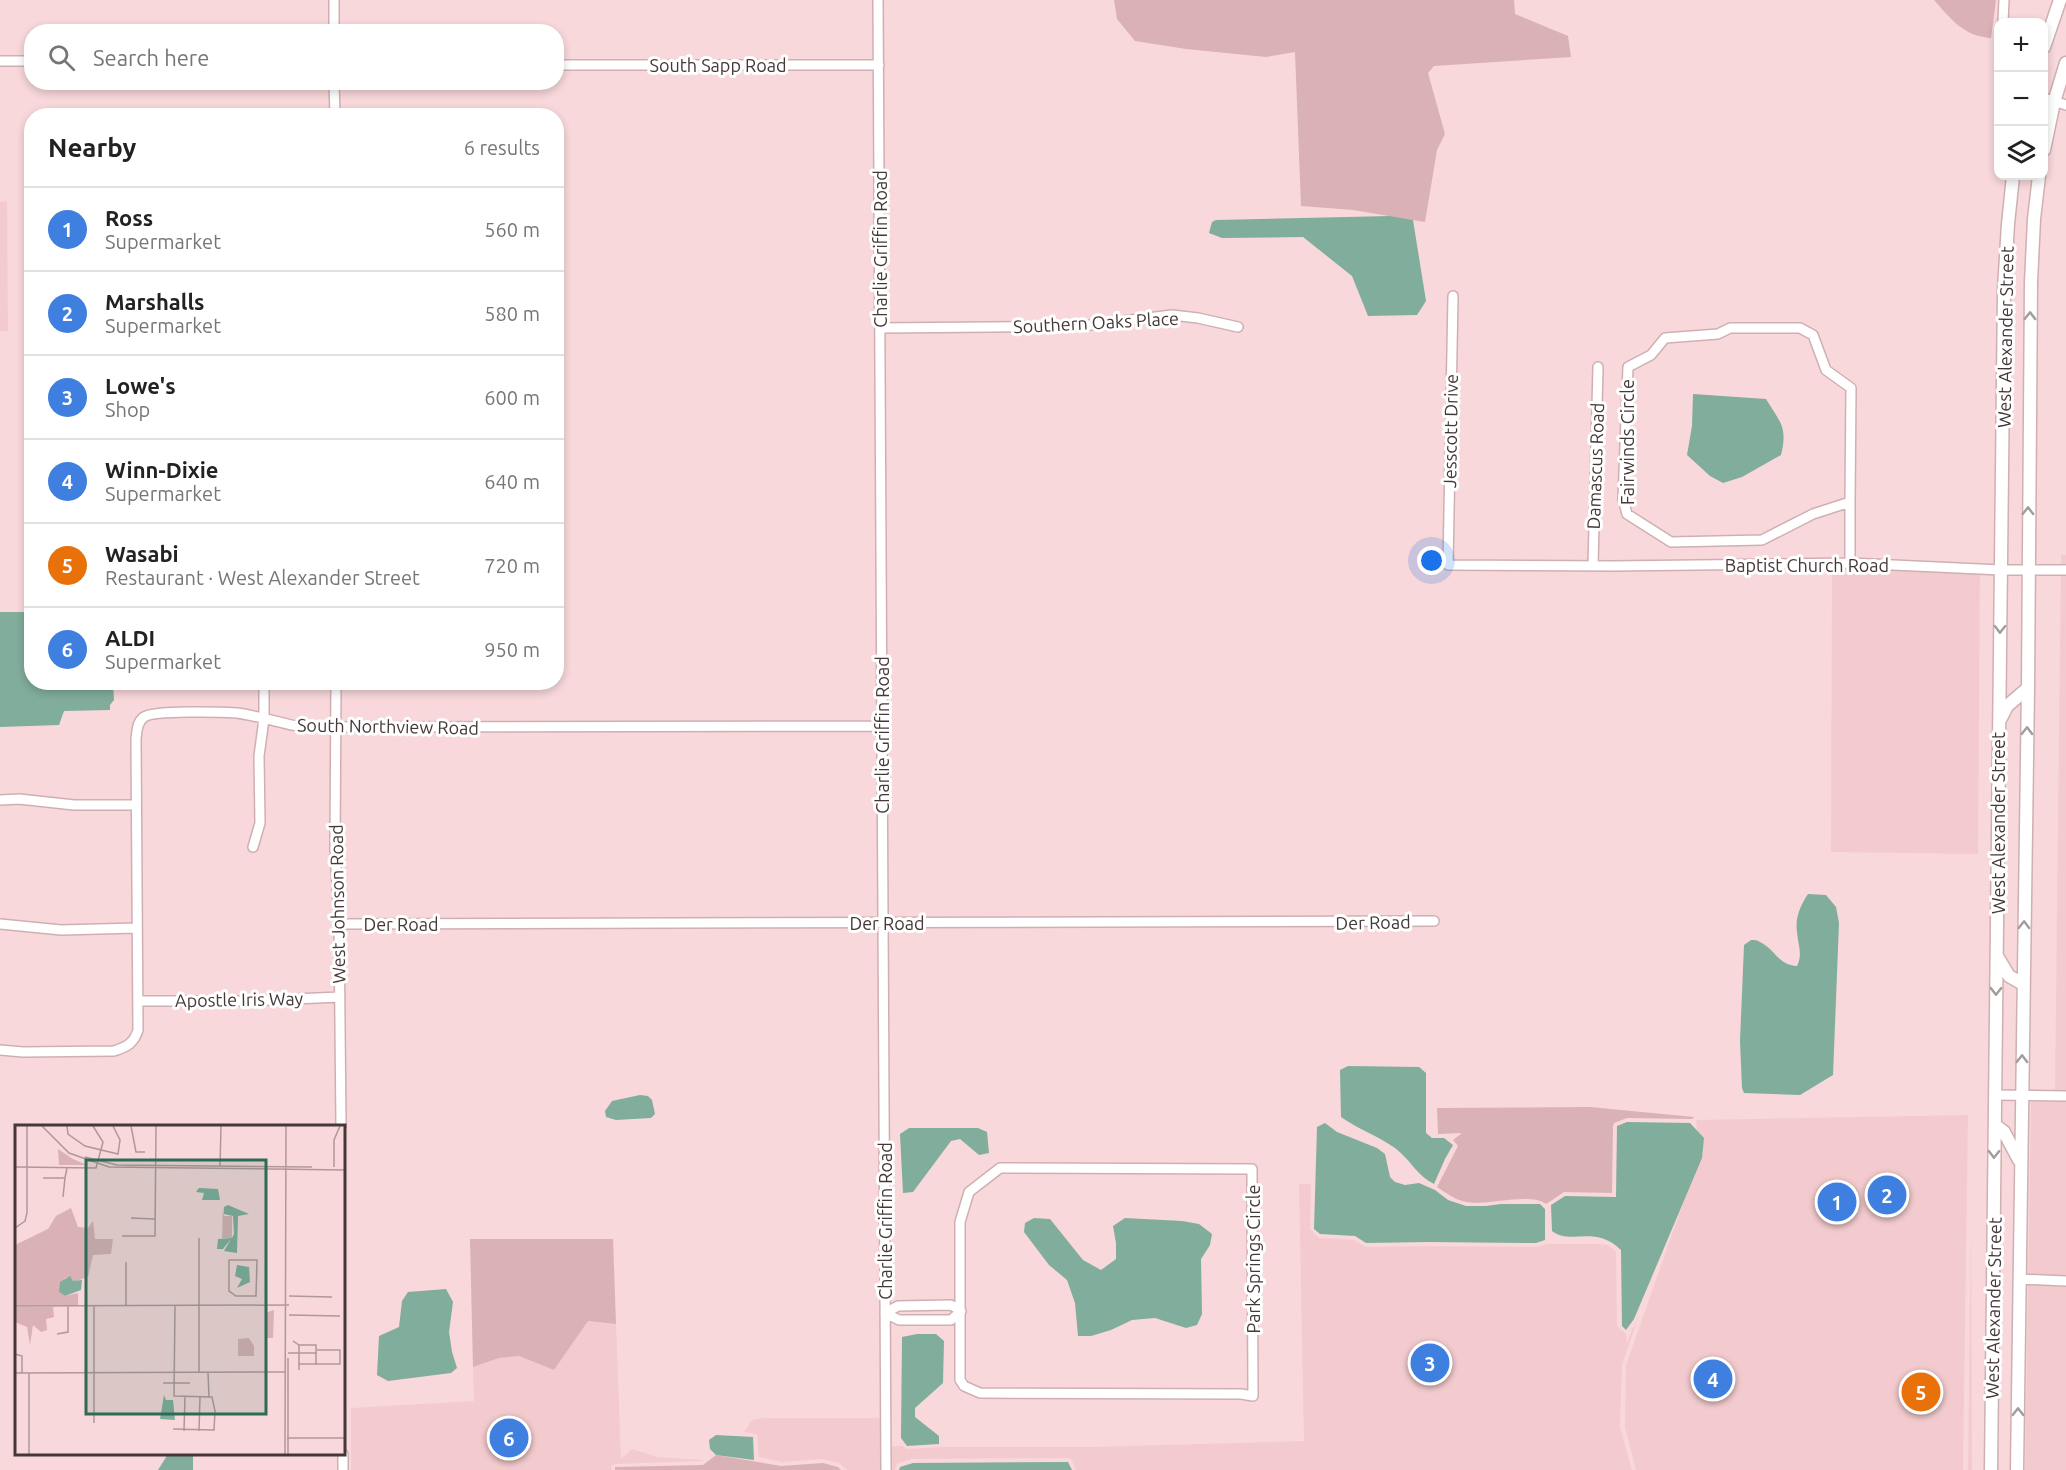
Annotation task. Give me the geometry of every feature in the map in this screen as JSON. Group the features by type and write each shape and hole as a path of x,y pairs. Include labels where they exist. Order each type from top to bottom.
{"main road":[{"path":"2048,33 2060,0"},
{"path":"2048,130 2066,63"},
{"name":"West Alexander Street","path":"1991,1470 2005,257 2013,180"},
{"name":"West Alexander Street","path":"2017,1470 2032,250 2039,180"},
{"path":"1998,722 2007,706 2028,688"},
{"path":"1996,955 2009,976 2023,984"},
{"path":"1995,1125 2004,1132 2020,1163"}],"street":[{"path":"334,0 334,24"},
{"name":"Charlie Griffin Road","path":"878,0 886,1470"},
{"path":"2003,18 2004,0"},
{"path":"0,61 24,61"},
{"name":"South Sapp Road","path":"564,65 879,65"},
{"path":"334,90 335,108"},
{"name":"Jesscott Drive","path":"1448,565 1453,296"},
{"name":"Southern Oaks Place","path":"880,328 1082,326 1172,315 1238,327"},
{"name":"Fairwinds Circle","path":"1850,502 1813,514 1762,540 1671,542 1627,514 1623,499 1628,367 1651,355 1665,338 1718,334 1730,328 1800,328 1813,335 1826,370 1851,388 1850,563"},
{"name":"Damascus Road","path":"1593,565 1598,367"},
{"name":"Baptist Church Road","path":"1448,565 1613,566 1850,563 2001,570 2066,570"},
{"path":"254,847 260,823 259,756 264,719 264,690"},
{"name":"West Johnson Road","path":"336,690 335,849 339,924 341,1125"},
{"name":"South Northview Road","path":"0,1050 22,1052 114,1051 126,1047 135,1040 138,1030 136,739 138,724 144,717 154,713 237,713 301,728 882,726"},
{"path":"0,800 19,799 74,806 136,805"},
{"name":"Der Road","path":"339,924 1434,921"},
{"path":"0,924 61,930 138,928"},
{"name":"Apostle Iris Way","path":"138,1001 251,1001 340,997"},
{"path":"1995,1095 2066,1096"},
{"name":"Park Springs Circle","path":"1000,1168 1252,1169 1253,1396 1241,1394 980,1393 964,1386 960,1380 961,1311 960,1222 969,1192 1000,1168"},
{"path":"2019,1279 2066,1281"},
{"path":"951,1305 961,1311 951,1320 899,1320 885,1313 898,1306 951,1305"}],"shaded area":[{"path":"1114,0 1514,0 1515,14 1568,36 1571,57 1434,66 1428,73 1445,134 1437,150 1425,222 1353,210 1301,206 1295,52 1266,57 1135,41 1117,19"},
{"path":"1934,0 1996,0 1991,38 1981,37 1965,30 1952,20"},
{"path":"7,201 8,331 0,331 0,202"},
{"path":"1390,216 1413,220 1426,301 1417,315 1368,316 1352,276 1303,237 1222,238 1209,233 1212,222 1216,220"},
{"path":"1693,394 1766,399 1779,419 1783,431 1781,455 1742,477 1723,483 1710,476 1687,455 1692,426"},
{"path":"2061,555 2066,555 2066,1092 2055,1092"},
{"path":"1832,569 1980,571 1978,854 1831,852"},
{"path":"0,612 24,612 24,690 113,690 114,700 110,705 110,710 64,711 59,725 0,727"},
{"path":"1808,894 1826,895 1836,907 1839,923 1833,1075 1800,1095 1744,1093 1740,1041 1744,945 1751,940 1758,941 1785,963 1797,966 1800,953 1797,917"},
{"path":"1348,1066 1419,1067 1426,1073 1426,1133 1432,1138 1444,1138 1453,1145 1434,1184 1423,1177 1395,1148 1341,1117 1340,1070"},
{"path":"640,1095 648,1096 652,1100 655,1114 651,1118 616,1120 606,1117 605,1111 612,1101"},
{"path":"2066,1101 2066,1470 2025,1470 2031,1102"},
{"path":"1590,1107 1694,1117 1692,1119 1627,1118 1614,1123 1612,1193 1564,1192 1546,1204 1530,1199 1475,1203 1459,1200 1437,1187 1458,1146 1453,1140 1462,1133 1438,1134 1437,1108"},
{"path":"1968,1115 1963,1470 1636,1470 1625,1427 1626,1365 1700,1155 1696,1120"},
{"path":"1627,1122 1690,1123 1704,1138 1702,1158 1634,1319 1626,1330 1622,1326 1621,1250 1602,1238 1567,1237 1552,1231 1551,1205 1565,1196 1616,1197 1617,1126"},
{"path":"1325,1123 1337,1132 1377,1148 1385,1154 1390,1177 1395,1182 1405,1185 1419,1183 1435,1190 1448,1200 1466,1206 1540,1204 1545,1209 1545,1240 1536,1243 1366,1243 1355,1236 1320,1234 1314,1229 1317,1127"},
{"path":"909,1128 978,1128 987,1132 989,1153 979,1155 960,1139 951,1141 913,1192 903,1193 900,1134"},
{"path":"1299,1184 1311,1184 1310,1229 1319,1238 1354,1240 1366,1247 1608,1245 1616,1252 1617,1326 1626,1334 1627,1344 1636,1324 1622,1365 1620,1427 1632,1470 1076,1470 1072,1460 1068,1458 911,1459 897,1464 895,1470 891,1470 891,1446 902,1446 907,1449 1092,1447 1304,1441"},
{"path":"1034,1218 1050,1219 1083,1260 1101,1270 1116,1259 1113,1226 1125,1218 1199,1224 1212,1234 1210,1245 1201,1259 1202,1314 1197,1325 1186,1328 1155,1318 1132,1320 1091,1336 1078,1336 1075,1303 1067,1280 1049,1265 1024,1232 1025,1223"},
{"path":"1971,1229 1972,1470 1968,1470"},
{"path":"470,1239 613,1239 616,1324 588,1321 554,1370 519,1356 499,1358 473,1367"},
{"path":"446,1289 453,1302 449,1332 457,1368 451,1373 388,1381 377,1375 379,1336 399,1327 402,1301 408,1292"},
{"path":"588,1321 616,1324 621,1459 632,1449 657,1457 703,1460 615,1464 612,1465 611,1470 351,1470 351,1408 474,1401 473,1367 499,1358 519,1356 554,1370"},
{"path":"936,1334 944,1341 943,1383 915,1408 915,1417 939,1436 939,1444 907,1446 901,1438 902,1337"},
{"path":"764,1418 880,1418 881,1470 847,1470 839,1463 822,1459 782,1462 759,1457 757,1434 744,1432 752,1420"},
{"path":"716,1435 753,1437 754,1460 716,1455 710,1449 709,1440"},
{"path":"167,1455 193,1455 193,1470 158,1470"},
{"path":"716,1455 781,1466 823,1463 841,1470 615,1470 615,1467 703,1465"},
{"path":"1068,1462 1072,1470 899,1470 900,1467 913,1463"}],"place":[{"name":"Marshalls","path":"1887,1195"},
{"name":"Ross","path":"1837,1202"},
{"name":"Lowe's","path":"1430,1363"},
{"name":"Winn-Dixie","path":"1713,1379"},
{"name":"Wasabi","path":"1921,1392"},
{"name":"ALDI","path":"509,1438"}]}
